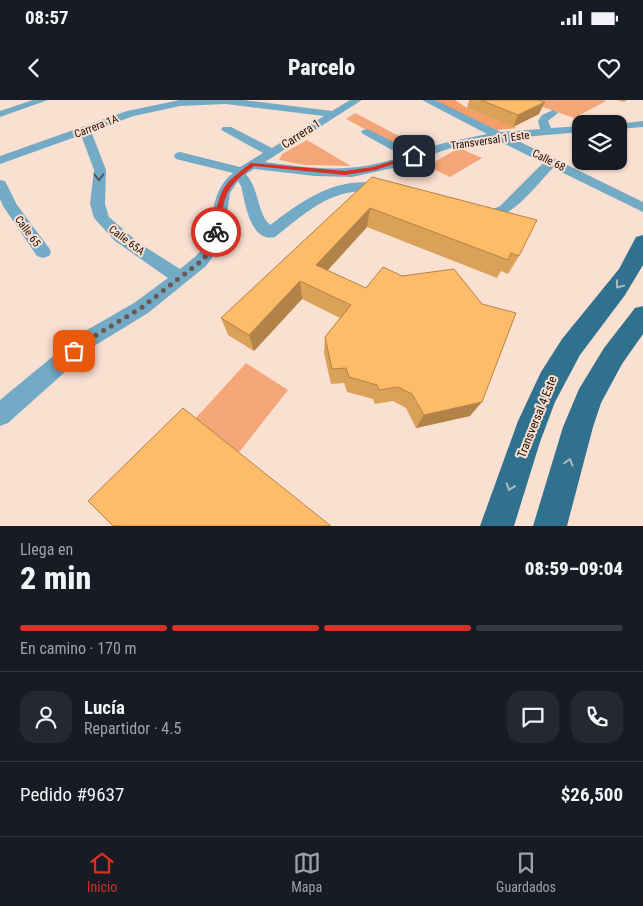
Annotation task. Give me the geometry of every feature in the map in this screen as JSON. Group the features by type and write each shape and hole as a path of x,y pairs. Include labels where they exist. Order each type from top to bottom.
{"main road":[{"name":"Transversal 4 Este","path":"497,526 530,428 552,377 576,340 632,266 643,242"},
{"path":"550,526 578,427 589,398 601,375 643,315"}],"street":[{"path":"0,114 42,100"},
{"name":"Carrera 1","path":"0,415 88,340 141,308 210,252 215,242 223,193 245,170 357,100"},
{"name":"Calle 68","path":"428,100 643,208"},
{"path":"195,101 226,101 334,114"},
{"name":"Carrera 1A","path":"0,160 143,109 195,101"},
{"path":"548,132 543,121 553,113"},
{"path":"627,125 643,124"},
{"path":"227,129 273,153"},
{"name":"Transversal 1 Este","path":"180,156 245,170 345,173 374,169 459,143 500,136 572,130"},
{"name":"Calle 65A","path":"85,131 100,170 98,208 103,219 111,229 125,240 180,277"},
{"path":"366,132 414,156"},
{"path":"466,214 484,215 505,210 551,162"},
{"path":"245,170 257,221 270,233 311,202 332,190 355,186 372,186 404,194"},
{"name":"Calle 65","path":"0,184 10,206 43,252"}],"shaded area":[{"path":"432,100 455,100 467,108 517,128 497,130"},
{"path":"536,100 606,101 580,115 572,115 572,117 531,103"},
{"path":"355,113 420,147 406,151 346,119"},
{"path":"307,140 351,166 305,165 279,160 282,154"},
{"path":"459,148 482,158 450,177 427,166"},
{"path":"246,363 288,390 237,455 193,421"}],"building":[{"path":"481,100 538,100 545,102 518,115"},
{"path":"372,177 537,220 519,256 511,253 508,260 370,208 316,265 366,288 383,267 402,276 454,269 482,304 516,313 482,402 424,415 412,394 398,387 379,390 377,385 349,377 346,368 332,369 325,337 351,305 300,281 249,335 221,318"},
{"path":"183,408 331,526 113,526 88,501"}],"way so far":[{"path":"74,351 88,340 141,308 200,262 210,252 215,242 216,232"}],"route":[{"path":"216,232 223,193 232,180 242,171 253,165 345,173 374,169 414,156"}]}
